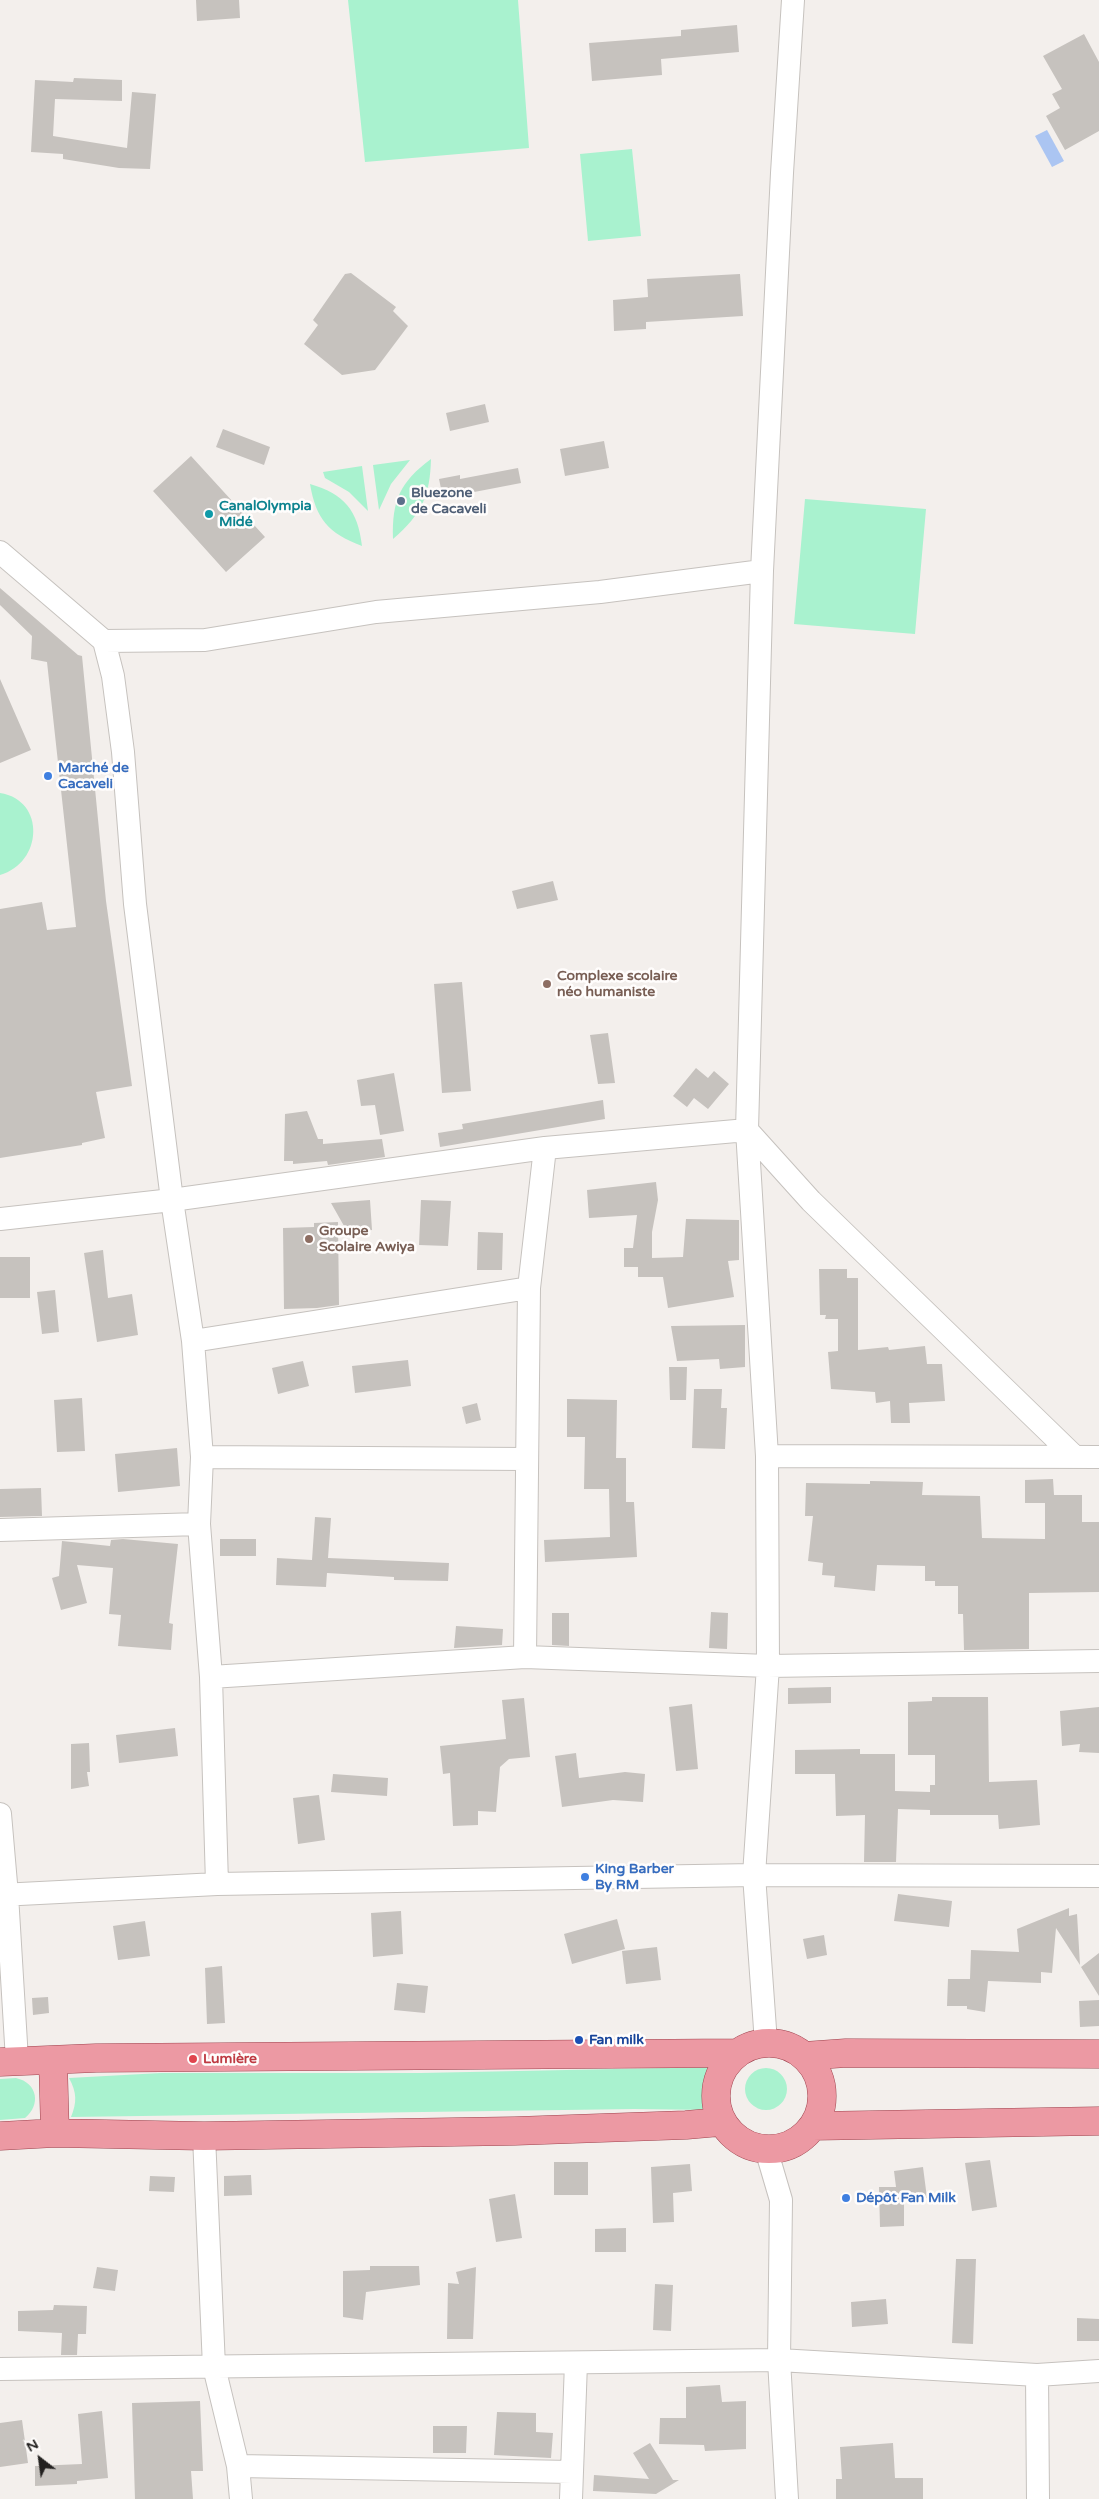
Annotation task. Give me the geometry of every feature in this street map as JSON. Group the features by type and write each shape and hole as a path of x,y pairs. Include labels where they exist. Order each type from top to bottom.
{"main road":[{"path":"766,2043 786,2045 804,2056 818,2073 822,2089 821,2106 813,2126 806,2134 787,2146 766,2150 740,2141 728,2133 720,2122 715,2098 716,2085 727,2062 737,2053 751,2046 766,2043"},
{"path":"8,2061 737,2053"},
{"path":"804,2056 846,2053 1099,2054"},
{"path":"53,2060 55,2133"},
{"path":"813,2126 1099,2121"},
{"path":"0,2136 55,2133 204,2136 515,2131 686,2125 720,2122"}],"street":[{"path":"766,2043 754,1875 768,1666 767,1456 747,1130 762,571 782,173 793,0"},
{"path":"0,552 104,641 113,676 122,743 135,904 172,1200 193,1341 202,1457 199,1524 211,1678 218,1884"},
{"path":"104,641 205,640 376,612 600,592 762,571"},
{"path":"0,1219 172,1200 545,1148 747,1130"},
{"path":"747,1130 811,1201 1075,1457"},
{"path":"525,1657 529,1288 545,1148"},
{"path":"193,1341 529,1288"},
{"path":"767,1456 1099,1457"},
{"path":"202,1457 526,1459"},
{"path":"0,1530 199,1524"},
{"path":"211,1678 525,1657 768,1666 1099,1661"},
{"path":"0,1814 8,2061"},
{"path":"4,1895 218,1884 754,1875 1099,1876"},
{"path":"204,2136 214,2367 238,2466 241,2499"},
{"path":"766,2150 781,2200 779,2360 787,2499"},
{"path":"0,2369 779,2360 1037,2375 1099,2371"},
{"path":"571,2499 576,2363"},
{"path":"1037,2375 1038,2499"},
{"path":"238,2466 572,2472"}],"green space":[{"path":"348,0 518,0 529,148 365,162"},
{"path":"632,149 641,236 588,241 580,154"},
{"path":"431,459 429,484 418,512 393,539 394,513 400,493 405,484 420,467"},
{"path":"410,460 391,484 379,510 373,465"},
{"path":"362,466 368,511 349,492 325,478 323,472"},
{"path":"310,484 332,493 347,505 357,523 362,546 340,536 320,516"},
{"path":"805,499 926,509 915,634 794,624"},
{"path":"0,793 15,798 25,807 32,819 33,832 31,846 25,858 14,868 0,875"},
{"path":"712,2067 706,2078 704,2089 706,2100 713,2110 634,2109 71,2117 75,2098 74,2088 69,2078 161,2073 421,2073"},
{"path":"762,2068 770,2068 781,2074 787,2089 781,2104 770,2110 762,2110 751,2104 745,2093 745,2085 751,2074"},
{"path":"16,2078 33,2089 35,2101 33,2107 25,2118 0,2120 0,2079"}],"water":[{"path":"1047,130 1064,161 1052,167 1035,136"}],"building":[{"path":"196,0 239,0 240,18 197,21"},
{"path":"737,25 739,52 661,59 662,75 592,81 589,43 681,36 681,30"},
{"path":"1084,34 1099,62 1099,131 1065,150 1046,116 1060,108 1052,94 1062,89 1043,56"},
{"path":"74,78 122,80 122,101 55,99 53,136 127,148 132,92 156,94 150,169 119,168 63,159 63,154 31,152 35,80 73,82"},
{"path":"351,273 396,307 393,311 408,326 375,370 342,375 304,344 318,325 313,320 345,274"},
{"path":"740,274 743,316 646,322 646,329 614,331 613,300 648,297 647,279"},
{"path":"485,404 489,422 450,431 446,413"},
{"path":"223,429 270,447 264,465 216,447"},
{"path":"604,441 609,468 565,476 560,449"},
{"name":"CanalOlympia Midé","path":"191,456 265,537 226,572 153,491"},
{"path":"518,468 521,483 443,498 439,479 460,475 460,479"},
{"path":"0,588 78,655 82,656 106,901 132,1086 96,1092 105,1138 82,1143 82,1145 0,1158 0,909 42,902 47,930 76,927 47,662 31,659 32,636 0,605"},
{"path":"0,679 31,750 0,763"},
{"path":"553,881 558,900 517,909 512,891"},
{"path":"462,982 471,1091 442,1093 434,984"},
{"path":"608,1033 615,1083 598,1084 590,1035"},
{"path":"696,1068 708,1078 714,1071 729,1084 708,1109 694,1098 687,1107 673,1096"},
{"path":"394,1073 404,1131 380,1135 375,1105 361,1106 357,1080"},
{"path":"603,1100 605,1119 440,1147 438,1133 463,1129 462,1124"},
{"path":"307,1111 318,1139 323,1139 323,1144 382,1139 385,1157 328,1165 327,1161 293,1164 293,1161 284,1161 285,1114"},
{"path":"656,1182 658,1200 652,1232 652,1258 683,1257 686,1219 739,1220 739,1260 728,1261 734,1297 668,1308 663,1277 638,1277 638,1267 624,1267 624,1248 633,1248 637,1215 589,1218 587,1190"},
{"path":"370,1200 372,1230 348,1233 331,1203"},
{"path":"421,1200 451,1201 448,1246 419,1245"},
{"path":"338,1222 339,1305 284,1309 283,1228 314,1227 314,1223"},
{"path":"478,1232 503,1233 502,1270 477,1270"},
{"path":"103,1250 108,1298 132,1294 138,1335 97,1342 84,1253"},
{"path":"0,1257 30,1257 30,1298 0,1298"},
{"path":"819,1269 847,1269 847,1278 858,1278 858,1350 888,1347 889,1350 925,1346 927,1364 942,1364 945,1401 909,1403 910,1423 891,1423 890,1401 876,1403 875,1392 831,1389 828,1352 838,1351 838,1319 825,1319 826,1315 820,1315"},
{"path":"55,1290 59,1332 42,1334 37,1292"},
{"path":"745,1325 745,1367 720,1369 719,1359 677,1361 671,1326"},
{"path":"408,1360 411,1386 355,1393 352,1366"},
{"path":"303,1361 309,1386 278,1394 272,1368"},
{"path":"669,1367 687,1367 686,1400 670,1400"},
{"path":"694,1389 722,1389 721,1408 727,1408 725,1449 692,1448"},
{"path":"82,1398 85,1451 57,1452 54,1400"},
{"path":"567,1399 617,1400 616,1458 626,1458 626,1502 634,1502 637,1557 545,1562 544,1540 610,1537 609,1489 584,1489 585,1437 567,1437"},
{"path":"477,1403 481,1420 466,1424 462,1407"},
{"path":"177,1448 180,1486 118,1492 115,1454"},
{"path":"1053,1479 1054,1495 1082,1495 1082,1522 1099,1522 1099,1592 1029,1593 1029,1649 964,1650 963,1614 958,1614 958,1586 935,1586 935,1581 925,1581 925,1566 877,1565 875,1591 834,1587 835,1576 822,1575 823,1563 808,1561 813,1516 805,1516 806,1483 870,1484 870,1481 923,1482 922,1495 980,1496 982,1538 1045,1539 1045,1503 1025,1503 1025,1480"},
{"path":"41,1488 42,1516 0,1517 0,1489"},
{"path":"315,1517 331,1518 328,1558 449,1563 448,1581 394,1580 394,1577 327,1573 326,1587 276,1585 277,1558 312,1560"},
{"path":"123,1539 178,1544 169,1623 173,1624 171,1650 118,1646 121,1615 109,1614 113,1568 77,1565 87,1603 61,1610 52,1578 59,1576 62,1541 110,1546 111,1540"},
{"path":"220,1539 256,1539 256,1556 220,1556"},
{"path":"711,1612 728,1613 727,1649 709,1648"},
{"path":"552,1613 569,1613 569,1646 552,1645"},
{"path":"456,1626 503,1629 502,1645 454,1648"},
{"path":"831,1687 831,1703 788,1704 788,1688"},
{"path":"932,1697 988,1697 989,1782 1037,1780 1040,1825 999,1829 998,1815 930,1815 930,1810 898,1809 896,1862 864,1862 865,1815 836,1816 835,1774 795,1774 795,1750 860,1749 860,1754 895,1754 895,1791 930,1792 930,1785 935,1785 935,1755 908,1755 908,1702 932,1701"},
{"path":"524,1698 530,1757 509,1759 500,1767 496,1812 478,1811 478,1825 453,1826 450,1773 443,1774 440,1746 506,1739 502,1700"},
{"path":"692,1704 698,1769 676,1771 669,1707"},
{"path":"1099,1707 1099,1753 1079,1752 1080,1744 1062,1746 1060,1711"},
{"path":"175,1728 178,1756 119,1763 116,1735"},
{"path":"89,1743 90,1772 87,1772 89,1786 71,1789 71,1744"},
{"path":"576,1753 579,1778 625,1772 645,1774 643,1802 613,1800 562,1807 555,1756"},
{"path":"333,1774 388,1778 387,1796 331,1792"},
{"path":"319,1795 325,1840 298,1844 293,1798"},
{"path":"898,1894 952,1901 949,1927 894,1921"},
{"path":"1069,1908 1069,1916 1077,1914 1080,1965 1056,1928 1052,1973 1041,1972 1041,1983 988,1981 985,2012 967,2009 967,2006 947,2006 948,1979 970,1979 971,1950 1019,1952 1017,1929"},
{"path":"401,1911 403,1954 373,1957 371,1913"},
{"path":"617,1919 625,1949 572,1964 564,1934"},
{"path":"145,1921 150,1956 118,1960 113,1926"},
{"path":"824,1935 827,1955 807,1959 803,1939"},
{"path":"657,1947 661,1980 626,1984 622,1951"},
{"path":"1099,1953 1099,1996 1081,1967"},
{"path":"222,1966 225,2023 207,2024 205,1968"},
{"path":"397,1983 428,1986 425,2013 394,2010"},
{"path":"48,1997 49,2013 33,2015 32,1998"},
{"path":"1099,2000 1099,2026 1080,2027 1079,2001"},
{"path":"990,2160 997,2207 972,2211 965,2163"},
{"path":"554,2162 588,2162 588,2195 554,2195"},
{"path":"690,2164 692,2191 673,2193 674,2222 653,2223 651,2167"},
{"path":"923,2167 927,2198 904,2201 904,2226 880,2227 879,2187 896,2187 894,2171"},
{"path":"251,2175 252,2195 224,2196 224,2176"},
{"path":"150,2176 175,2177 174,2192 149,2191"},
{"path":"515,2194 522,2238 496,2242 489,2199"},
{"path":"626,2228 626,2252 595,2252 595,2229"},
{"path":"956,2259 976,2259 973,2344 952,2343"},
{"path":"370,2266 419,2266 420,2285 366,2292 363,2320 343,2317 343,2271 370,2270"},
{"path":"97,2267 118,2270 115,2291 93,2288"},
{"path":"476,2267 473,2339 447,2339 448,2283 459,2284 456,2272"},
{"path":"655,2284 673,2285 671,2331 653,2330"},
{"path":"886,2299 888,2324 852,2327 851,2302"},
{"path":"54,2305 87,2306 86,2334 78,2334 77,2355 61,2355 62,2333 18,2331 18,2311 53,2310"},
{"path":"1077,2318 1099,2319 1099,2341 1077,2341"},
{"path":"720,2385 722,2402 746,2401 746,2449 705,2451 704,2445 659,2444 660,2418 686,2418 686,2387"},
{"path":"200,2401 203,2471 191,2471 193,2499 135,2499 132,2403"},
{"path":"102,2411 108,2478 77,2481 77,2484 35,2486 35,2466 82,2464 78,2414"},
{"path":"497,2412 536,2413 536,2432 553,2433 551,2458 494,2455"},
{"path":"22,2420 28,2463 0,2467 0,2423"},
{"path":"433,2426 467,2426 466,2453 433,2453"},
{"path":"650,2443 673,2480 679,2480 656,2494 593,2491 594,2475 649,2479 633,2453"},
{"path":"893,2443 895,2478 923,2478 923,2499 836,2499 836,2479 842,2479 840,2447"}],"place":[{"name":"Bluezone de Cacaveli","path":"401,501"},
{"name":"CanalOlympia Midé","path":"209,514"},
{"name":"Marché de Cacaveli","path":"48,776"},
{"name":"Complexe scolaire néo humaniste","path":"547,984"},
{"name":"Groupe Scolaire Awiya","path":"309,1239"},
{"name":"King Barber By RM","path":"585,1877"},
{"name":"Fan milk","path":"579,2040"},
{"name":"Lumière","path":"193,2059"},
{"name":"Dépôt Fan Milk","path":"846,2198"}]}
